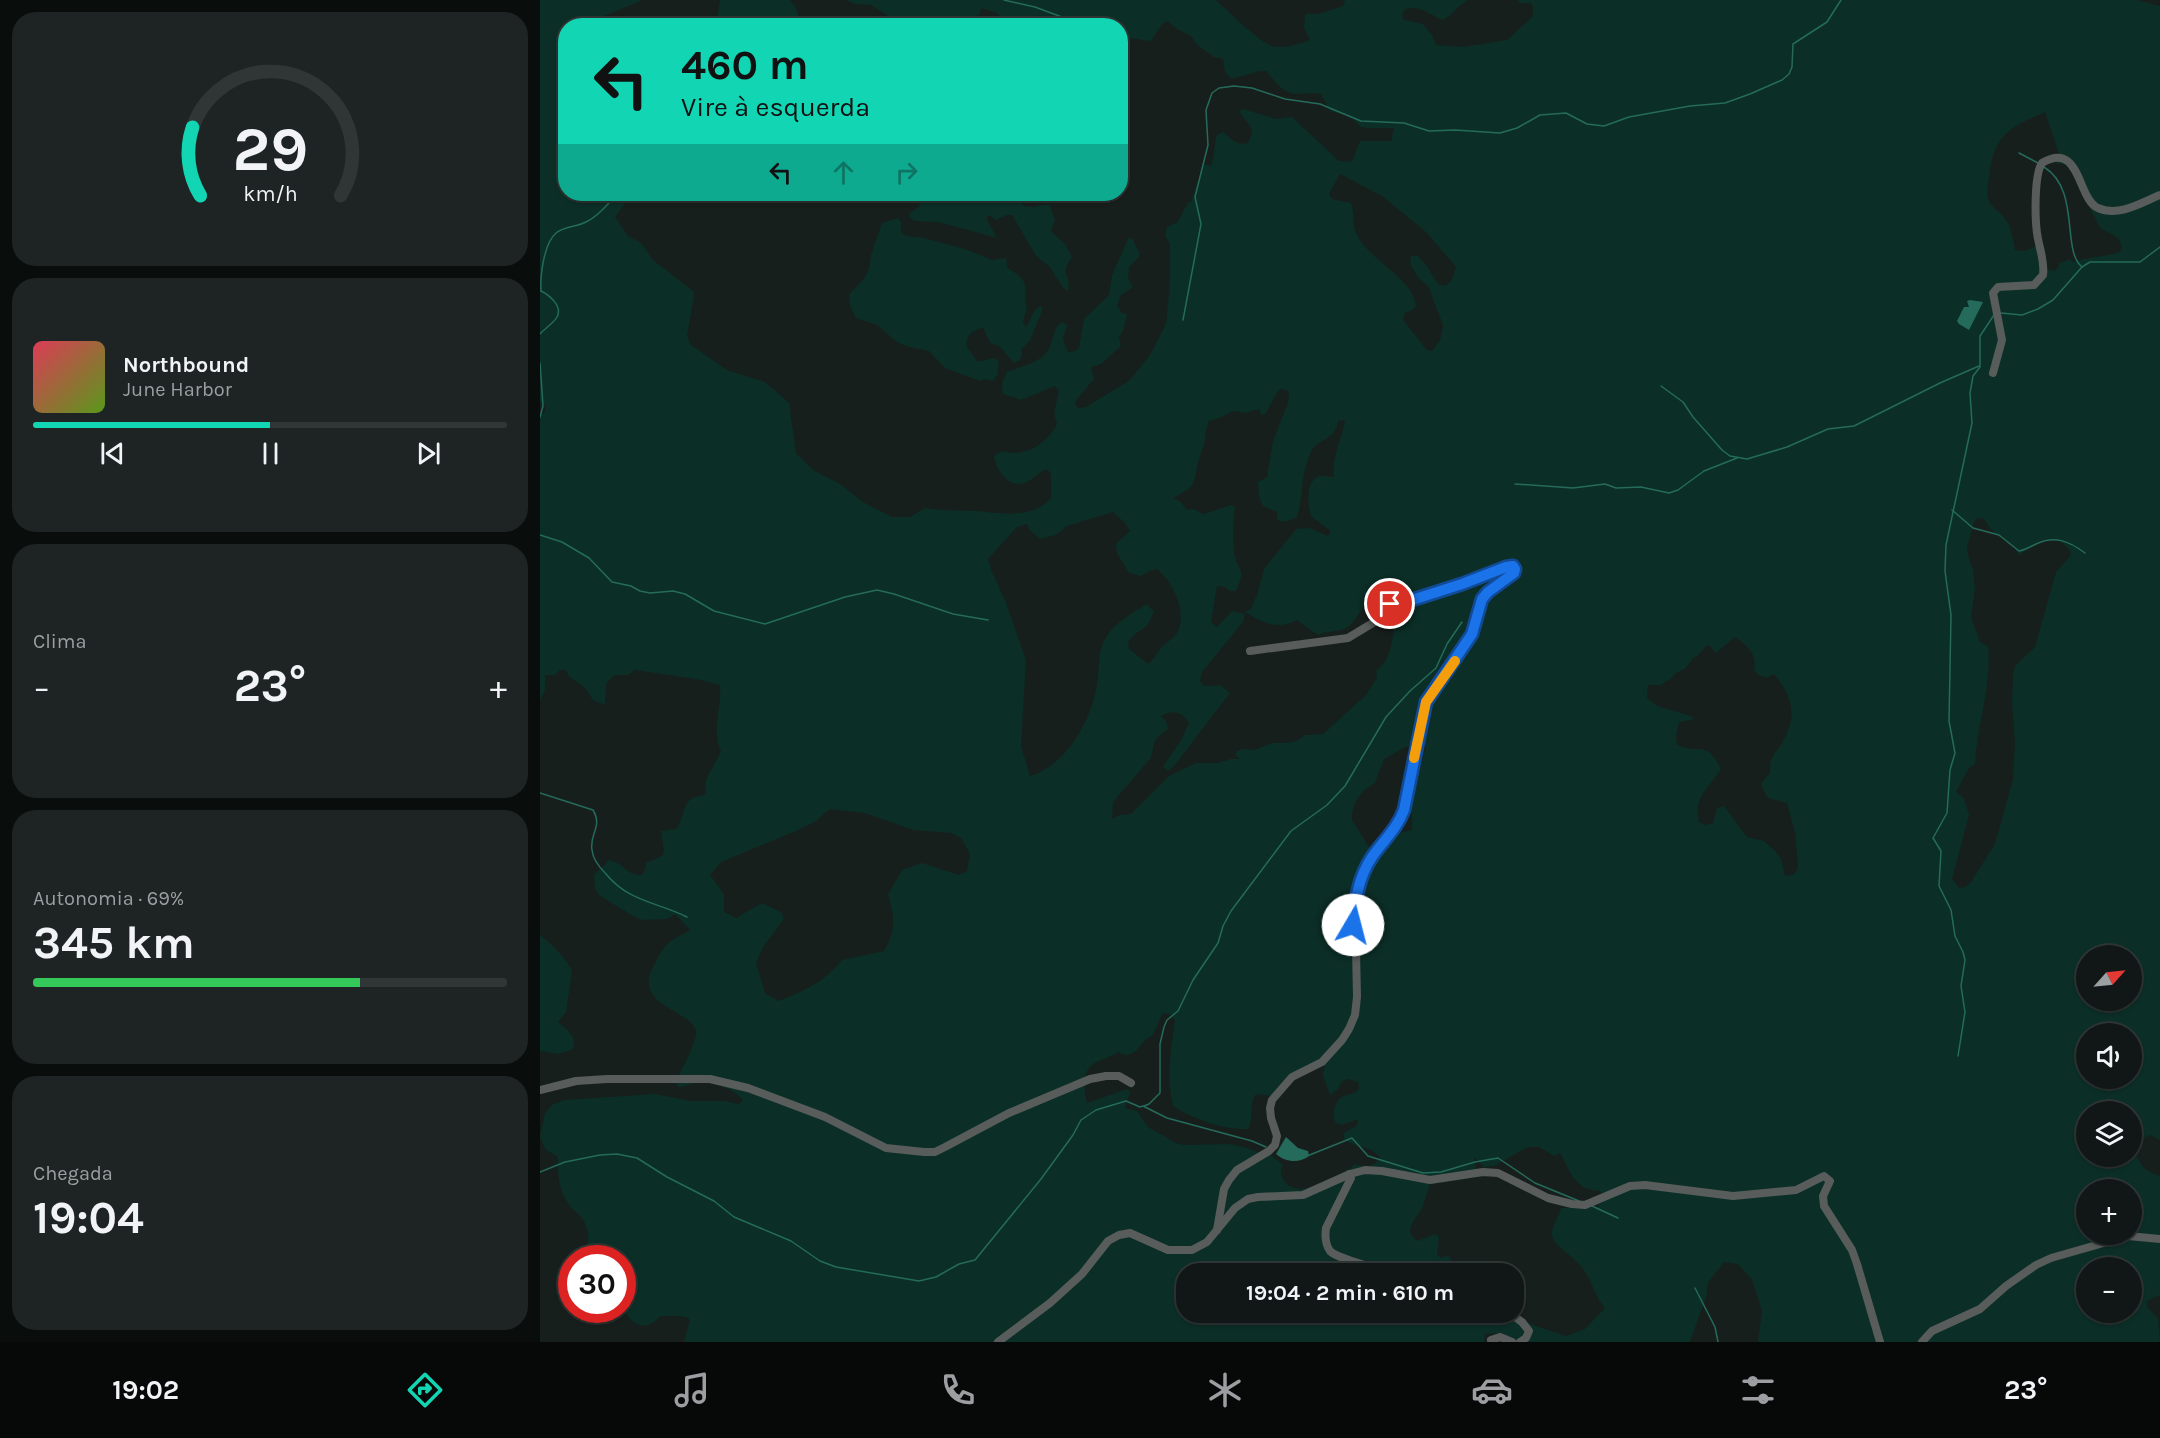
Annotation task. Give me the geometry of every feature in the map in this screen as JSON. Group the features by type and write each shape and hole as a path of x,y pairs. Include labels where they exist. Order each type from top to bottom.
{"street":[{"path":"1993,373 2002,340 1993,293 1998,287 2034,285 2043,275 2042,254 2036,226 2038,173 2042,163 2055,158 2066,160 2078,176 2091,203 2099,209 2115,211 2130,208 2160,195"},
{"path":"1217,1230 1224,1189 1229,1180 1237,1170 1275,1145 1277,1136 1271,1118 1272,1100 1292,1077 1322,1062 1349,1029 1355,1015 1357,997 1353,925 1361,879 1371,858 1400,821 1426,702 1472,634 1482,599 1514,573 1515,569 1513,566 1506,567 1412,600 1390,604 1376,621 1348,638 1250,651"},
{"path":"540,1090 576,1081 710,1079 748,1088 825,1117 886,1148 935,1152 1009,1113 1090,1079 1119,1076 1131,1083"},
{"path":"998,1342 1050,1303 1082,1274 1108,1241 1114,1237 1130,1233 1168,1250 1188,1251 1204,1244 1235,1208 1248,1199 1303,1195 1350,1174 1365,1170 1430,1180 1483,1172 1498,1173 1548,1198 1585,1205 1630,1186 1645,1185 1733,1196 1796,1190 1824,1176 1830,1181 1823,1196 1824,1206 1852,1250 1880,1342"},
{"path":"1350,1174 1351,1178 1325,1234 1330,1251 1359,1263"},
{"path":"1922,1342 1932,1331 1980,1309 2006,1286 2044,1262 2128,1236 2160,1239"},
{"path":"1520,1342 1526,1338 1529,1331 1523,1323"},
{"path":"1491,1340 1500,1337 1512,1342"}],"shaded area":[{"path":"540,0 643,0 599,18 558,18 558,201 627,201 615,217 628,236 641,243 653,260 693,291 687,336 691,345 727,370 765,382 789,403 796,453 813,470 840,484 863,502 892,517 910,517 925,508 1016,514 1034,510 1051,498 1051,474 1047,469 1027,482 1015,483 1004,477 997,467 994,456 1002,451 1019,453 1027,451 1047,438 1057,424 1054,413 1059,391 1055,386 1021,400 1003,394 1002,383 1007,372 1034,362 1043,356 1049,348 1056,328 1062,322 1067,325 1063,339 1068,352 1079,348 1084,319 1109,295 1112,275 1129,237 1140,253 1129,267 1128,278 1133,287 1121,295 1117,305 1121,312 1127,315 1119,337 1121,346 1101,364 1091,367 1094,379 1075,404 1078,408 1086,407 1130,380 1150,355 1166,324 1170,285 1170,244 1165,236 1167,227 1178,222 1188,202 1191,202 1204,164 1211,166 1217,135 1223,132 1237,143 1248,143 1252,133 1251,129 1239,111 1243,109 1276,119 1292,117 1339,161 1352,162 1360,141 1391,141 1394,128 1361,127 1350,116 1330,111 1321,94 1297,94 1287,91 1279,86 1266,71 1231,79 1225,72 1223,59 1214,57 1196,44 1191,36 1167,21 1162,24 1151,41 1128,38 1128,18 1002,18 997,13 982,8 979,15 971,18 891,18 871,5 855,4 846,0 1216,0 1259,39 1272,46 1281,47 1310,40 1304,28 1305,14 1319,14 1343,6 1345,0 1468,0 1442,20 1415,8 1405,9 1402,15 1404,20 1423,24 1432,35 1436,45 1463,47 1507,40 1533,16 1531,3 1519,3 1518,0 2137,0 2160,6 2160,1140 2150,1135 2142,1139 2142,1101 2076,1101 2076,1167 2142,1165 2160,1176 2160,1295 2147,1301 2147,1307 2158,1318 2160,1342 1758,1342 1762,1311 1752,1280 1738,1264 1724,1262 1708,1283 1707,1294 1690,1342 1521,1342 1500,1333 1485,1334 1484,1342 684,1342 690,1320 686,1317 661,1316 644,1326 635,1323 636,1245 587,1245 588,1232 584,1222 569,1205 560,1187 558,1157 546,1150 540,1137 545,1113 552,1105 564,1100 655,1094 691,1101 725,1101 739,1104 743,1100 730,1090 707,1081 679,1087 675,1082 692,1049 696,1031 684,1017 656,999 650,990 649,979 665,947 672,940 690,930 675,914 667,919 642,920 633,916 600,896 595,889 594,874 609,860 632,873 642,875 646,863 662,856 664,851 661,831 676,829 688,801 705,794 706,780 721,751 717,736 720,685 635,670 628,675 614,675 606,684 605,705 593,700 586,689 569,676 566,670 560,670 555,675 545,675 545,690 540,700 540,414 545,412 545,406 540,401","holes":["2045,112 2059,154 2056,164 2064,164 2070,169 2100,228 2118,238 2122,246 2120,252 2073,262 2070,259 2060,263 2055,271 2049,270 2044,247 2040,244 2025,251 2015,250 2008,223 1990,203 1987,193 1991,164 1999,143 2012,129","1340,174 1382,196 1427,233 1456,267 1451,282 1444,286 1438,284 1418,256 1411,256 1410,264 1419,279 1428,286 1443,325 1440,340 1432,351 1427,350 1403,320 1405,313 1416,306 1413,296 1399,278 1363,244 1355,231 1351,203 1332,199 1329,194","1282,389 1289,391 1288,403 1273,441 1267,477 1258,482 1259,497 1263,506 1277,512 1277,519 1280,521 1289,521 1297,517 1305,468 1311,452 1314,447 1333,433 1338,421 1345,420 1335,455 1334,477 1322,476 1315,479 1308,493 1311,516 1331,532 1328,536 1309,528 1296,529 1264,569 1257,595 1250,610 1245,612 1270,624 1284,625 1297,620 1318,635 1343,630 1349,626 1371,598 1383,607 1386,618 1393,620 1395,624 1388,656 1376,671 1377,678 1366,695 1323,734 1305,735 1297,741 1272,743 1255,750 1242,749 1235,755 1240,759 1218,763 1196,763 1169,776 1131,814 1120,815 1112,819 1113,802 1150,759 1156,739 1168,728 1161,716 1177,713 1184,716 1189,723 1163,767 1168,771 1230,693 1220,685 1204,686 1200,681 1202,672 1243,622 1245,614 1232,611 1217,627 1211,622 1217,586 1236,591 1241,577 1234,551 1235,507 1231,505 1204,514 1193,509 1187,510 1181,502 1173,498 1190,488 1194,481 1209,421 1233,411 1246,413 1259,409 1261,414 1265,415 1278,391","1113,512 1130,531 1116,544 1117,553 1129,573 1141,576 1157,569 1163,575 1177,598 1180,607 1180,625 1176,635 1148,664 1129,649 1128,642 1147,626 1154,612 1147,604 1113,628 1102,645 1094,698 1083,726 1066,752 1043,771 1030,776 1021,746 1026,660 988,559 1017,527 1027,524 1040,539 1056,535 1067,526","1983,518 1993,531 2011,544 2019,556 2045,539 2062,543 2071,555 2056,572 2035,647 2015,666 2012,703 2015,743 2013,779 1995,844 1971,882 1959,888 1952,879 1969,815 1964,798 1956,792 1969,768 1975,764 1989,661 1988,646 1980,642 1971,617 1975,589 1967,547 1975,519","1735,637 1750,650 1754,659 1754,669 1758,675 1766,678 1774,674 1789,699 1792,715 1790,724 1772,759 1770,772 1761,785 1768,798 1787,803 1795,833 1798,866 1797,871 1792,875 1785,876 1781,859 1775,851 1764,841 1747,837 1724,806 1717,808 1713,823 1706,825 1699,822 1700,799 1721,769 1707,751 1677,745 1679,722 1691,720 1694,717 1657,706 1647,698 1648,685 1660,685 1669,680 1686,668 1707,645 1717,652","1426,746 1412,800 1412,830 1399,833 1386,832 1369,847 1352,820 1353,808 1365,789 1375,783 1384,759 1405,747","830,809 865,813 913,830 951,833 961,838 970,854 967,871 959,875 922,863 902,870 888,894 893,923 891,937 884,951 842,960 829,974 813,985 778,1001 765,993 756,963 763,947 784,919 782,913 762,903 736,918 724,912 724,894 710,875 721,862 816,821","1163,1013 1170,1014 1175,1020 1170,1073 1173,1106 1209,1123 1229,1128 1248,1129 1252,1102 1256,1094 1273,1096 1289,1077 1326,1059 1323,1075 1330,1095 1338,1089 1342,1081 1348,1079 1358,1082 1359,1088 1337,1102 1334,1109 1336,1123 1342,1125 1358,1119 1357,1125 1344,1133 1344,1138 1352,1144 1375,1153 1380,1157 1378,1161 1365,1166 1354,1164 1327,1181 1299,1189 1285,1182 1281,1174 1283,1165 1269,1154 1264,1155 1230,1144 1184,1145 1148,1127 1137,1111 1125,1108 1130,1092 1127,1089 1087,1103 1085,1081 1087,1071 1091,1066 1118,1052 1126,1055 1133,1053 1152,1035","1528,1147 1539,1147 1554,1156 1560,1153 1579,1184 1600,1191 1602,1194 1598,1207 1561,1208 1552,1232 1556,1243 1583,1268 1605,1308 1585,1329 1566,1336 1524,1320 1524,1323 1176,1323 1176,1263 1452,1263 1448,1255 1441,1258 1437,1255 1439,1236 1434,1234 1418,1241 1411,1233 1411,1225 1422,1208 1430,1184 1461,1180 1477,1175 1474,1157 1484,1167 1494,1166"]},
{"path":"720,0 790,0 796,9 798,18 717,18"},
{"path":"912,201 1020,201 1024,206 1031,207 1049,204 1055,219 1051,231 1065,244 1072,257 1066,268 1068,291 1063,288 1050,267 1036,256 1012,215 996,220 989,215 986,218 997,238 938,222 914,221 909,217 910,213 920,206 919,202"},
{"path":"898,218 901,222 901,232 907,236 924,238 968,250 992,260 1006,258 1007,267 1024,282 1027,308 1023,322 1026,327 1035,310 1040,306 1043,308 1030,341 1021,349 1020,360 1014,363 999,346 990,343 983,328 969,336 967,347 977,361 995,358 999,362 997,375 993,381 986,379 980,381 945,368 929,351 897,342 877,325 856,318 850,306 849,294 864,279 869,269 871,255 882,223"},
{"path":"1967,301 1983,302 1969,330 1957,321 1964,307 1969,307"},
{"path":"540,935 563,957 572,972 566,1012 558,1022 570,1034 574,1044 573,1049 559,1054 540,1051"},
{"path":"1286,1137 1298,1148 1308,1151 1309,1156 1292,1161 1276,1154"}],"waterway":[{"path":"1004,0 1035,7 1065,18"},
{"path":"1183,320 1201,224 1195,197 1208,145 1206,110 1212,93 1219,88 1234,86 1252,88 1285,99 1320,104 1361,121 1404,123 1429,131 1500,133 1517,128 1540,115 1566,113 1587,124 1604,126 1629,117 1690,106 1725,103 1782,80 1789,74 1792,67 1793,44 1827,22 1841,0"},
{"path":"2019,153 2038,163"},
{"path":"2044,167 2055,177 2063,190 2072,247 2082,267"},
{"path":"541,291 544,260 552,238 559,231 590,219 611,201"},
{"path":"2001,313 2022,315 2038,309 2053,300 2082,267 2090,262 2140,262 2160,247"},
{"path":"540,334 554,321 558,313 554,301 541,291"},
{"path":"1958,1056 1965,1012 1961,986 1965,960 1955,936 1951,910 1939,886 1941,851 1933,838 1947,813 1950,770 1955,753 1949,721 1951,615 1945,571 1946,545 1972,423 1970,393 1973,376 1980,367 1980,336 1994,315"},
{"path":"540,363 543,406 540,417"},
{"path":"1661,386 1683,402 1722,450 1730,456 1747,459 1787,447 1828,429 1854,426 1979,366"},
{"path":"1515,484 1573,488 1605,484 1616,488 1641,487 1669,493 1678,490 1704,471 1737,458"},
{"path":"1952,510 1973,528 1999,535 2019,551 2043,541 2055,540 2073,545 2085,553"},
{"path":"540,535 562,542 589,558 612,582 650,593 673,591 685,594 714,611 765,624 845,597 877,590 953,614 988,620"},
{"path":"1144,1106 1160,1093 1160,1044 1167,1020 1178,1011 1193,980 1218,943 1231,911 1291,831 1327,805 1345,786 1386,717 1436,668 1447,644 1462,622"},
{"path":"540,793 593,810 597,821 592,839 592,850 601,869 615,883 634,896 687,917"},
{"path":"540,1172 565,1162 600,1155 617,1154 637,1158 667,1177 714,1201 734,1217 791,1241 820,1261 836,1267 919,1281 936,1277 959,1264 975,1260 1041,1179 1081,1120 1096,1110 1126,1101 1140,1107 1143,1106 1167,1118 1252,1141 1266,1147"},
{"path":"1307,1156 1352,1138 1368,1156 1423,1173 1441,1172 1498,1158 1535,1183 1579,1201"},
{"path":"1592,1206 1618,1218"},
{"path":"1695,1288 1715,1327 1718,1342"}],"slow traffic":[{"path":"1414,758 1426,702 1455,661"}],"route":[{"path":"1353,925 1361,879 1371,858 1389,837 1400,821 1404,810 1426,702 1472,634 1482,599 1514,573 1515,569 1513,566 1506,567 1412,600 1390,604"}]}
